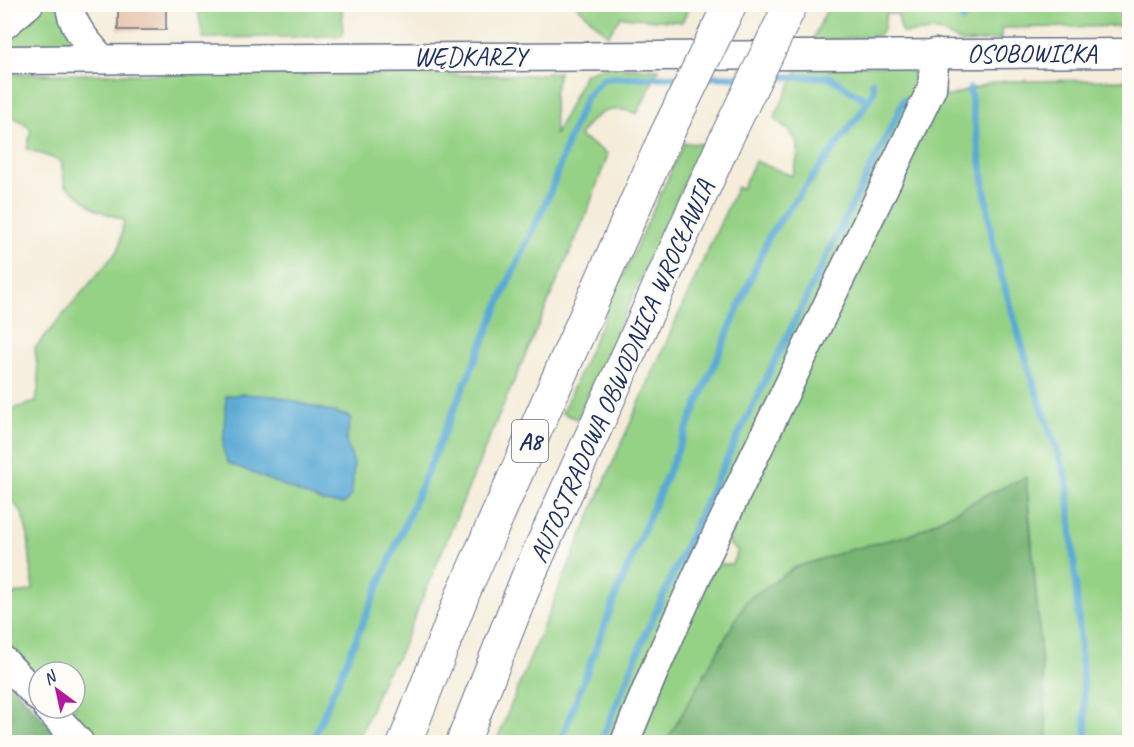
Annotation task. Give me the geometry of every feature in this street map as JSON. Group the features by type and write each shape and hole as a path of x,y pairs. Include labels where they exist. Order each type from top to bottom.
{"highway":[{"name":"A8","path":"405,742 464,591 663,142 730,4"},
{"name":"AUTOSTRADOWA OBWODNICA WROCŁAWIA","path":"463,742 527,579 723,145 791,4"}],"street":[{"path":"4,25 29,4"},
{"path":"70,4 77,27 101,58"},
{"path":"625,742 700,569 932,88 935,53"},
{"name":"WĘDKARZY","path":"4,60 935,53"},
{"name":"OSOBOWICKA","path":"935,53 1130,53"},
{"path":"4,661 27,685"},
{"path":"59,720 79,742"}],"green space":[{"path":"43,5 62,5 72,46 5,47 5,36"},
{"path":"200,5 342,5 343,36 203,38 198,10"},
{"path":"576,5 690,5 682,22 621,17 608,35"},
{"path":"829,5 1129,5 1129,26 1001,28 1001,39 964,43 938,31 903,33 898,14 886,14 884,28 879,36 812,41"},
{"path":"800,65 905,66 916,75 921,87 616,742 496,742 613,463 737,187 742,189 755,161 792,176 797,156 797,143 789,131 774,118"},
{"path":"604,67 659,69 637,114 619,110 604,112 591,121 579,136 608,154 586,215 398,657 384,676 358,742 95,742 75,720 87,720 87,660 27,660 27,668 5,643 5,596 33,590 28,536 22,513 5,492 5,411 36,402 39,383 35,348 119,249 124,220 97,210 65,185 61,161 27,149 31,129 14,117 5,115 5,74 531,75 559,72 554,94 555,135 585,74"},
{"path":"1129,80 1129,742 1048,742 1026,477 988,494 913,534 796,567 747,600 666,742 632,742 715,566 732,564 738,551 730,544 727,534 942,90 947,97 990,83 1007,81"},
{"path":"684,143 702,144 577,419 562,413 610,304"},
{"path":"1026,477 1048,742 666,742 747,600 796,567 913,534 988,494"},
{"path":"4,676 27,701 27,720 44,720 64,742 5,742"}],"water":[{"path":"242,394 275,396 351,417 346,441 354,463 352,494 344,504 323,502 228,463 223,449 226,396"}],"building":[{"path":"118,4 166,4 166,30 118,30"}],"waterway":[{"path":"963,19 972,4"},
{"path":"312,742 508,283 550,193 586,97 604,78 684,77"},
{"path":"704,77 747,77"},
{"path":"767,77 830,77 868,101"},
{"path":"560,742 619,588 770,234 860,114 874,90 872,82"},
{"path":"970,89 994,251 1033,382 1067,479 1087,742"},
{"path":"601,742 646,633 712,489 904,100"}]}
